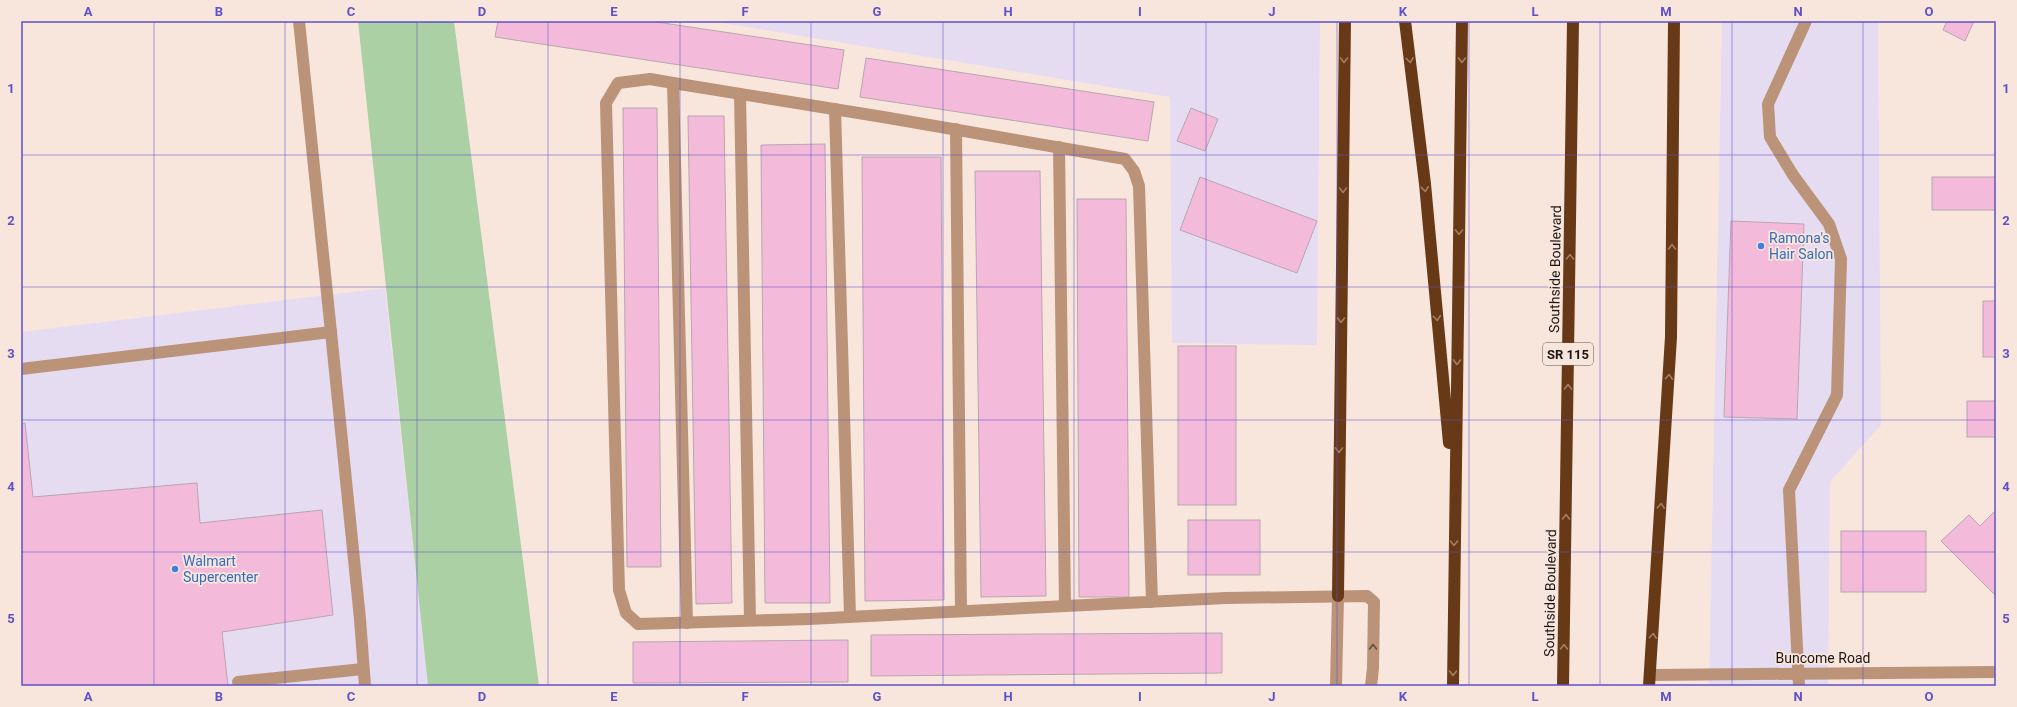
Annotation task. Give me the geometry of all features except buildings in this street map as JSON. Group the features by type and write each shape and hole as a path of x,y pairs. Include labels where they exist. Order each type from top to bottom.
{"highway":[{"path":"1338,596 1345,21"},
{"path":"1405,21 1425,184 1455,504"},
{"path":"1453,686 1462,21"},
{"name":"Southside Boulevard","path":"1563,686 1573,21"},
{"path":"1650,680 1671,337 1674,21"}],"street":[{"path":"299,21 360,619 365,686"},
{"path":"1799,686 1789,490 1837,395 1842,259 1829,224 1793,175 1770,137 1768,104 1806,21"},
{"path":"1152,602 1139,186 1134,171 1125,159 956,129 650,79 618,83 606,103 606,111 619,590 626,613 638,624 961,612 1065,606 1152,602 1226,598 1367,596 1374,602 1373,668 1371,686"},
{"path":"673,83 687,623"},
{"path":"740,94 750,620"},
{"path":"835,109 850,616"},
{"path":"956,129 961,612"},
{"path":"1060,147 1065,606"},
{"path":"21,369 331,332"},
{"path":"1336,686 1338,596"},
{"path":"238,682 363,669"},
{"name":"Buncome Road","path":"1650,680 1799,673 1996,672"}],"shaded area":[{"path":"711,21 1320,21 1317,345 1172,343 1170,97"},
{"path":"1722,21 1878,21 1881,425 1830,482 1828,686 1709,686"},
{"path":"385,288 428,686 21,686 21,332"}],"green space":[{"path":"358,21 454,21 539,686 428,686"}],"place":[{"name":"Ramona's Hair Salon","path":"1761,246"},
{"name":"Walmart Supercenter","path":"175,569"}]}
